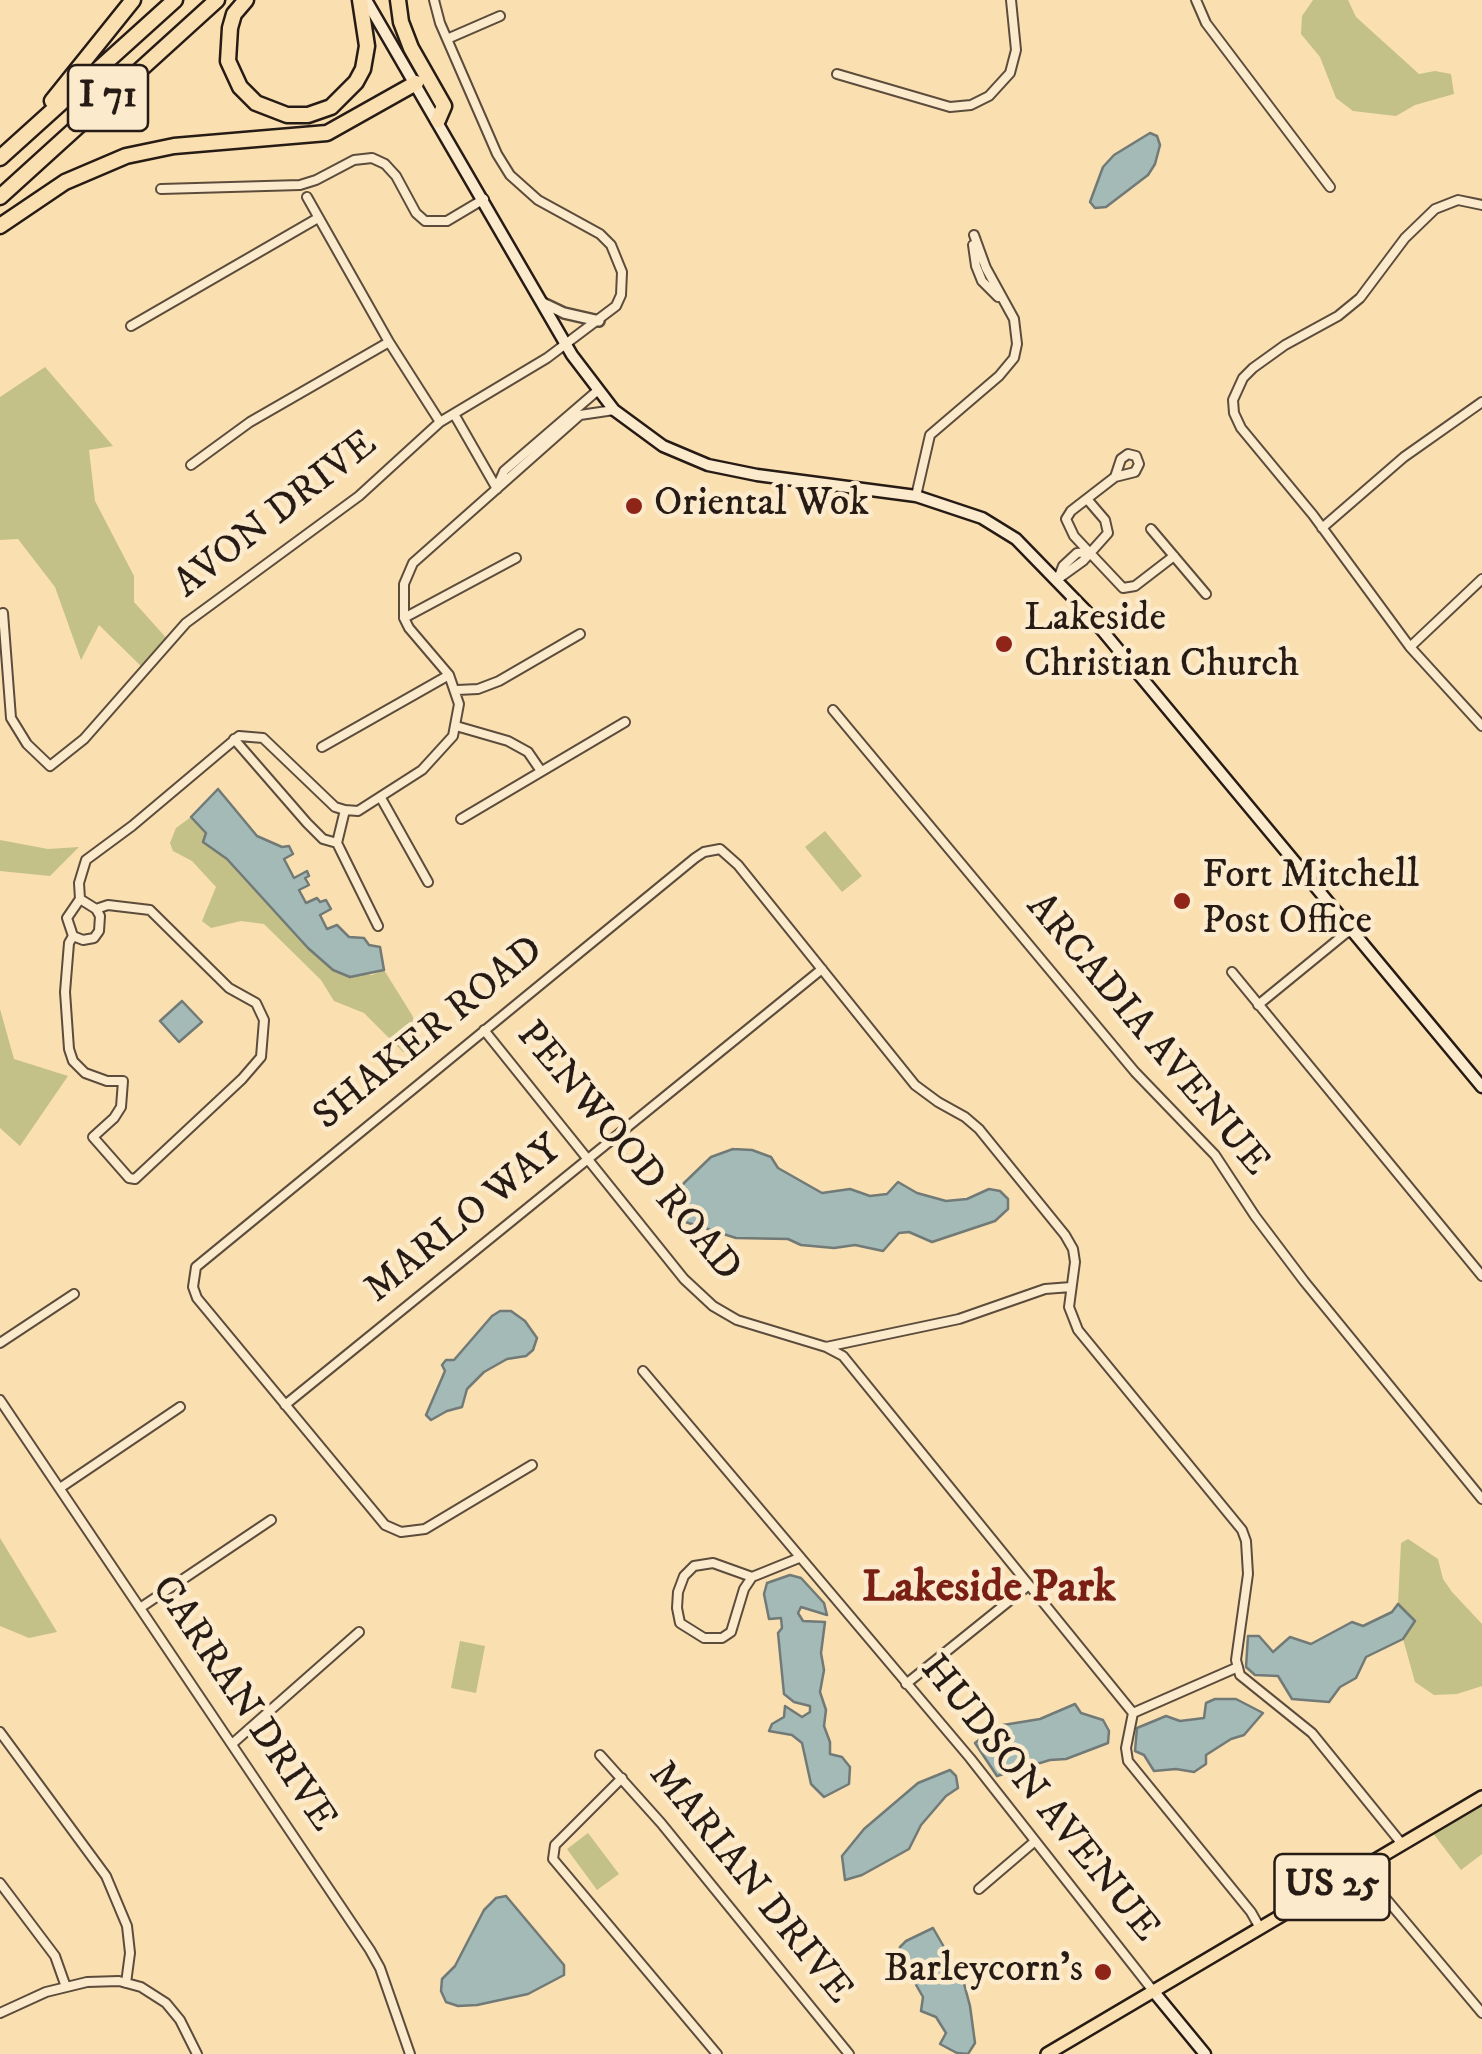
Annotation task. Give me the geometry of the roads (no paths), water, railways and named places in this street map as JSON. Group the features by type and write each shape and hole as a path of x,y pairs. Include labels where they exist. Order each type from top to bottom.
{"highway":[{"path":"24,136 133,0"},
{"name":"I 71","path":"0,158 175,0"},
{"name":"I 71","path":"0,197 217,0"},
{"path":"246,0 234,14 227,47 234,79 256,104 287,115 331,107 356,82 367,46 363,0"},
{"path":"398,0 411,48 444,106 438,120"},
{"path":"0,226 64,182 126,156 174,146 326,133 416,83"}],"main road":[{"path":"363,0 438,120 567,345 614,410 663,446 708,465 757,476 942,502 1001,528 1030,550 1482,1087"},
{"name":"US 25","path":"1047,2054 1482,1797"},
{"path":"1154,1992 1205,2054"}],"street":[{"path":"434,0 497,154 510,175 538,200 600,234 611,245 622,272 621,295 616,306 599,321 564,313 543,303"},
{"path":"837,74 950,107 971,105 989,96 1010,72 1016,50 1011,0"},
{"path":"1196,0 1206,22 1330,187"},
{"path":"448,40 500,16"},
{"path":"162,189 300,186 354,160 372,158 396,176 416,213 426,222 447,221 484,198"},
{"path":"307,197 389,342 440,422"},
{"path":"1482,205 1465,200 1449,202 1427,216 1360,298 1338,316 1253,368 1242,378 1233,400 1241,428 1322,528 1410,647 1482,726"},
{"path":"131,326 318,218"},
{"path":"916,496 930,435 999,376 1014,358 1014,319 981,257 974,235 976,266 982,281 1002,300"},
{"name":"AVON DRIVE","path":"4,613 11,718 27,744 50,766 84,739 186,624 358,496 440,422 567,345 599,321"},
{"path":"191,464 250,422 389,342"},
{"path":"497,489 504,472 598,392"},
{"path":"1322,528 1404,457 1482,402"},
{"path":"80,899 100,916 99,932 94,938 83,940 74,936 66,918 80,899 79,883 86,860 234,739 244,735 262,738 335,807 345,810 358,810 381,798 430,762 449,742 459,712 457,690 449,675 408,628 404,618 404,584 414,563 580,416 614,410"},
{"path":"454,414 497,489"},
{"path":"1115,477 1071,511 1066,520 1068,528 1123,588 1135,586 1174,556"},
{"path":"1058,579 1103,541 1109,528 1086,499"},
{"path":"1151,530 1206,594"},
{"path":"404,618 516,558"},
{"path":"1410,647 1482,579"},
{"path":"457,690 478,689 499,681 580,634"},
{"path":"322,747 449,675"},
{"name":"ARCADIA AVENUE","path":"833,710 1135,1072 1214,1155 1304,1280 1482,1498"},
{"path":"461,819 625,722"},
{"path":"456,726 508,741 528,752 540,771"},
{"path":"234,739 307,823 324,839 337,843"},
{"path":"381,798 428,882"},
{"path":"345,810 337,843 378,926"},
{"name":"SHAKER ROAD","path":"285,1406 197,1298 193,1276 199,1262 695,858 713,849 728,854 822,969"},
{"path":"74,936 68,942 66,992 73,1061 96,1078 123,1081 121,1107 93,1137 129,1178 140,1178 261,1057 265,1030 256,1003 229,988 150,910 108,905 96,909"},
{"path":"1258,1005 1350,929"},
{"path":"822,969 915,1084 938,1102 966,1116 1065,1234 1074,1249 1069,1307 1078,1330 1242,1530 1248,1547 1248,1574 1237,1634 1238,1668 1247,1682 1312,1734 1402,1844"},
{"name":"MARLO WAY","path":"285,1406 822,969"},
{"path":"1232,972 1482,1276"},
{"name":"PENWOOD ROAD","path":"484,1030 684,1278 713,1306 737,1320 826,1347 959,1319 1054,1287 1071,1287"},
{"path":"0,1344 74,1294"},
{"path":"826,1347 843,1356 1132,1713 1126,1748 1128,1761 1260,1928"},
{"name":"HUDSON AVENUE","path":"642,1371 970,1758 1154,1992"},
{"name":"CARRAN DRIVE","path":"0,1400 370,1950 410,2054"},
{"path":"285,1406 379,1520 402,1532 424,1529 532,1465"},
{"path":"60,1488 180,1407"},
{"path":"140,1608 271,1520"},
{"path":"752,1577 713,1563 694,1566 684,1576 678,1592 676,1608 680,1623 704,1638 722,1638 731,1632 744,1589 752,1577 799,1558"},
{"path":"906,1684 1029,1585"},
{"path":"232,1744 359,1632"},
{"path":"1132,1713 1238,1668"},
{"path":"0,1732 106,1876 127,1926 130,1953 126,1982"},
{"name":"MARIAN DRIVE","path":"600,1754 849,2054"},
{"path":"622,1778 555,1845 553,1858 716,2054"},
{"path":"980,1888 1034,1842"},
{"path":"1362,1869 1482,2013"},
{"path":"0,1884 55,1956 66,1987"},
{"path":"0,2013 66,1987 97,1980 126,1982 150,1992 172,2009 197,2054"}],"water":[{"path":"1150,133 1157,136 1160,145 1148,175 1106,207 1095,208 1090,202 1103,167 1114,155"},
{"path":"218,789 257,836 282,847 289,846 293,854 284,859 294,878 307,871 309,876 305,878 309,885 299,890 306,903 317,898 320,902 326,900 331,909 320,915 327,929 337,925 349,937 364,938 369,945 380,947 384,970 350,977 333,970 227,859 203,842 206,833 191,817"},
{"path":"182,1001 202,1022 179,1042 160,1021"},
{"path":"733,1149 771,1157 778,1168 822,1193 850,1189 870,1196 887,1194 898,1182 917,1193 946,1201 967,1199 989,1189 1000,1191 1008,1199 1008,1209 995,1221 932,1242 909,1232 899,1233 883,1251 855,1245 801,1245 788,1239 736,1238 679,1220 672,1206 684,1183 711,1157"},
{"path":"500,1311 511,1311 525,1321 537,1338 533,1350 484,1372 467,1389 462,1407 431,1420 426,1415 445,1371 442,1365 446,1360 454,1360"},
{"path":"790,1575 801,1578 824,1603 827,1615 801,1607 798,1613 803,1621 825,1622 820,1692 826,1710 824,1726 830,1754 842,1757 850,1767 849,1784 824,1797 811,1784 802,1743 792,1735 769,1731 772,1724 784,1717 785,1706 802,1717 810,1712 810,1706 794,1702 784,1694 778,1633 781,1618 769,1619 764,1594 767,1583"},
{"path":"1398,1604 1415,1621 1403,1639 1366,1657 1356,1678 1340,1687 1329,1702 1292,1699 1278,1676 1255,1675 1246,1667 1248,1636 1259,1636 1273,1652 1290,1637 1311,1644 1352,1622 1363,1626 1392,1612"},
{"path":"1236,1699 1263,1713 1244,1735 1206,1755 1206,1764 1194,1772 1154,1771 1144,1755 1135,1751 1137,1728 1166,1716 1180,1721 1204,1718 1206,1703"},
{"path":"1075,1704 1081,1713 1103,1720 1109,1731 1108,1743 1066,1759 997,1776 975,1743 997,1726 1040,1719"},
{"path":"950,1770 956,1776 958,1788 921,1825 909,1849 845,1880 842,1856 864,1829 918,1783"},
{"path":"506,1896 564,1965 564,1975 528,1994 477,2005 446,2002 441,1991 442,1979 455,1966 484,1910 496,1898"},
{"path":"933,1928 963,1980 975,2043 968,2054 940,2044 946,2033 936,2017 921,2011 923,1997 900,1957 900,1947 906,1941"}],"place":[{"name":"Oriental Wok","path":"634,506"},
{"name":"Lakeside Christian Church","path":"1004,644"},
{"name":"Fort Mitchell Post Office","path":"1182,901"},
{"name":"Barleycorn’s","path":"1103,1972"}],"district":[{"name":"Lakeside Park","path":"989,1591"}]}
